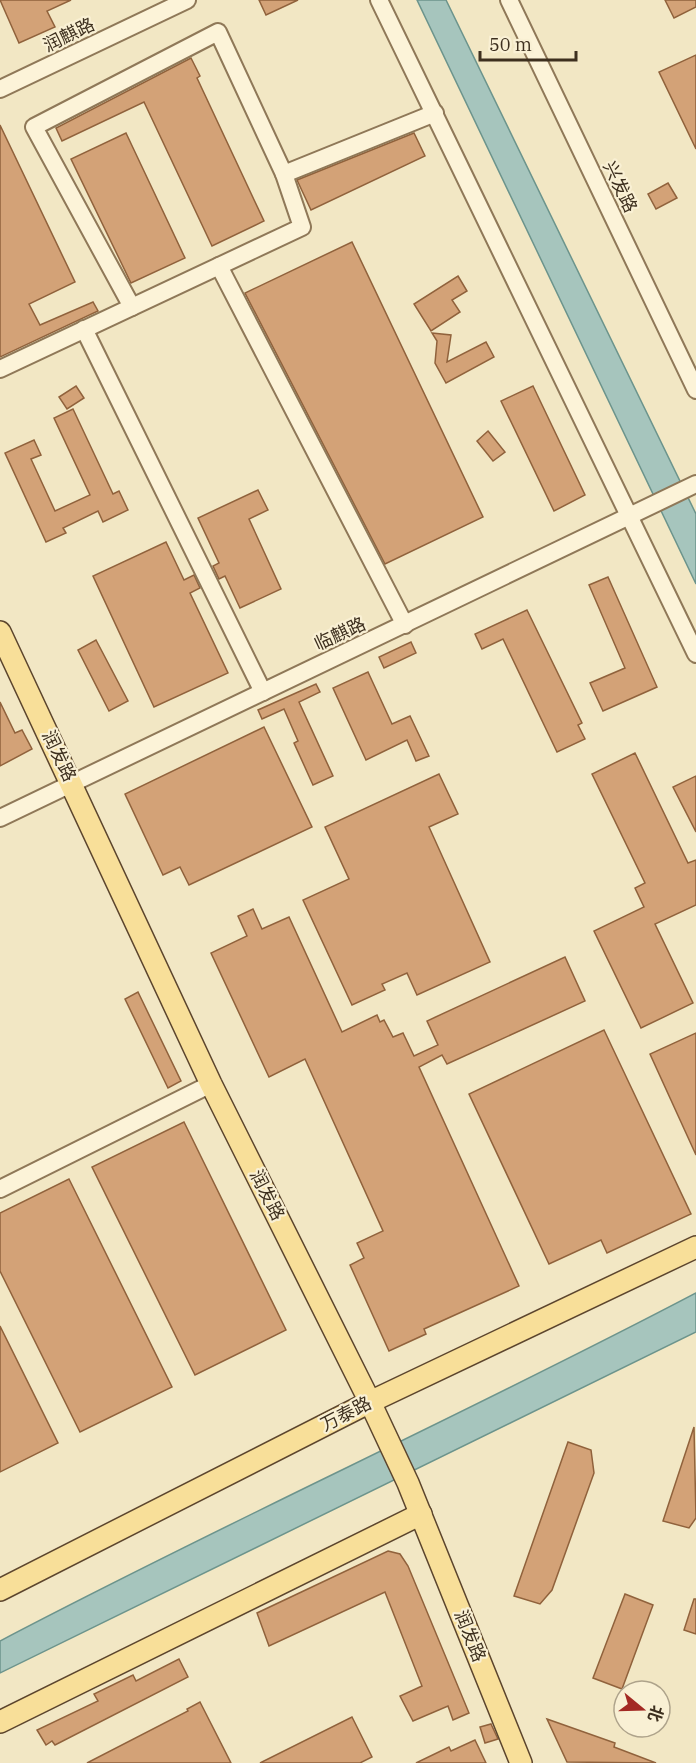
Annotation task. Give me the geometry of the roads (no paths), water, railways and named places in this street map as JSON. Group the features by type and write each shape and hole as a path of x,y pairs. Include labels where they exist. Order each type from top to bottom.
{"main road":[{"name":"润发路","path":"0,632 211,1084 408,1483 521,1763"},
{"name":"万泰路","path":"0,1590 370,1402 696,1247"},
{"path":"0,1722 420,1514"}],"street":[{"name":"润麒路","path":"0,90 187,0"},
{"path":"378,0 435,113 696,654"},
{"name":"兴发路","path":"509,0 696,390"},
{"path":"0,369 84,329 132,307 302,227 284,174 218,32 34,127 132,307"},
{"path":"284,174 435,113"},
{"path":"219,266 405,625"},
{"path":"84,329 263,692"},
{"name":"临麒路","path":"0,818 696,484"},
{"path":"0,1189 211,1084"}],"water":[{"path":"417,0 446,0 696,514 696,584"},
{"path":"696,1293 696,1332 0,1673 0,1641"}]}
